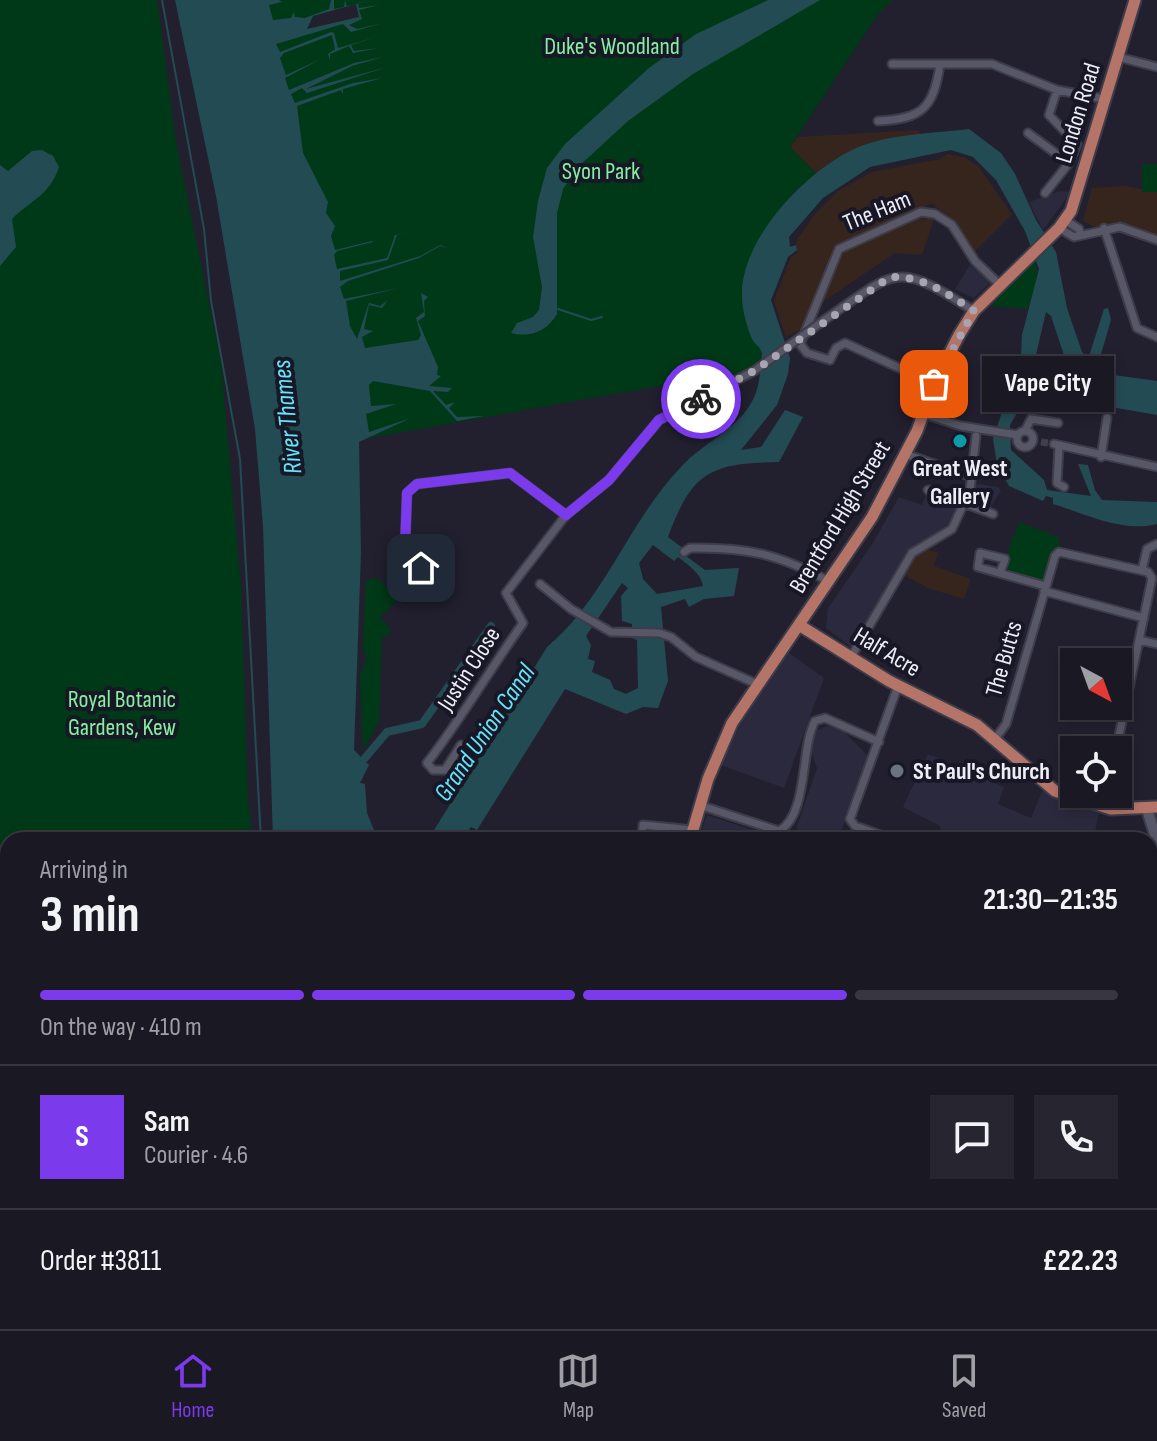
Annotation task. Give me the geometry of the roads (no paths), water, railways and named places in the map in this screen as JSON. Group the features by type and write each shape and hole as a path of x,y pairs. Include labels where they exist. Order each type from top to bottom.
{"main road":[{"name":"London Road","path":"1059,227 1075,201 1135,0"},
{"name":"Brentford High Street","path":"692,832 699,805 732,723 872,517 924,414 934,384 974,311 1059,227"},
{"name":"Half Acre","path":"799,625 898,686 954,713 995,739 1055,791 1060,792"},
{"name":"Half Acre","path":"1132,805 1152,808"},
{"path":"1152,808 1156,832"}],"street":[{"path":"1118,57 1157,67"},
{"path":"892,64 992,64 1057,90 1105,99"},
{"path":"878,121 905,120 924,110 937,85 940,64"},
{"path":"1045,193 1069,163 1077,144 1049,115 1057,90"},
{"path":"1028,133 1069,163"},
{"name":"The Ham","path":"934,384 845,343 836,348 828,363 807,353 800,344 839,249 921,212 935,214 952,225 972,258 1000,285"},
{"path":"1059,227 1074,237 1104,228 1120,227 1157,240"},
{"path":"1104,228 1137,328 1157,337"},
{"path":"421,568 405,548 407,493 417,484 510,473 566,515 609,480 659,420 754,371 890,277 910,276 928,281 974,311"},
{"path":"924,414 990,431 1018,434 1037,441 1024,447 1018,443 1018,434 1031,419 1058,423"},
{"path":"1101,457 1107,418"},
{"path":"851,657 912,553 952,529 965,502 972,477 976,436"},
{"path":"1064,487 1057,483 1056,445 1157,467"},
{"path":"905,454 972,477"},
{"path":"928,490 993,514"},
{"name":"Justin Close","path":"461,745 445,770 433,770 427,763 458,724 480,682 523,623 506,593 566,515"},
{"path":"1119,736 1152,578 1142,570 1147,549 1157,544"},
{"path":"684,552 690,548 746,548 797,565 830,582"},
{"name":"The Butts","path":"995,739 1006,724 1044,588 1057,553 1142,570"},
{"path":"1000,573 1144,618"},
{"path":"540,584 577,612 611,632 659,633 679,641 696,657 757,684"},
{"path":"1139,640 1157,644"},
{"path":"873,832 852,824 851,814 898,686"},
{"path":"699,805 776,831 786,827 791,818 806,772 806,743 817,720 825,718 879,742"},
{"path":"643,832 643,825 677,832"}],"water":[{"name":"River Thames","path":"175,0 279,0 282,2 269,5 273,20 291,18 294,12 295,17 305,18 329,9 331,0 334,0 334,9 344,7 345,0 347,7 313,16 307,29 359,17 358,3 359,8 379,5 359,10 362,19 349,25 357,29 383,23 351,32 343,24 276,44 280,52 331,32 338,48 376,37 351,45 354,51 379,48 353,53 349,46 330,54 330,60 328,54 335,49 332,35 284,53 280,58 286,75 321,59 285,78 289,90 354,63 383,57 352,66 306,89 387,67 307,93 302,88 291,94 295,103 353,83 382,78 343,89 343,94 341,90 297,106 303,153 328,202 326,213 335,226 331,236 335,250 372,241 380,248 373,242 337,251 334,255 337,269 387,258 395,235 408,233 397,235 388,260 340,271 340,281 420,256 440,245 448,248 440,246 419,258 348,281 340,287 344,299 399,288 346,301 350,326 357,339 369,303 380,306 388,300 382,308 369,305 364,329 373,331 362,337 365,348 418,340 421,335 416,318 424,312 421,293 428,297 424,301 425,316 418,321 438,367 437,375 441,376 429,386 452,388 448,392 433,391 446,405 455,402 449,408 457,417 484,416 457,421 430,391 373,381 369,385 371,406 396,404 366,414 369,432 411,418 359,442 361,553 354,750 369,765 360,783 365,784 367,813 375,832 273,832 263,526 255,429 216,196"},
{"path":"768,0 820,0 693,74 628,121 578,167 563,189 557,213 557,314 538,332 525,335 511,333 517,323 533,317 539,310 542,287 533,237 538,201 547,168 565,144 649,68 696,34"},
{"path":"969,129 1001,153 1056,252 1067,308 1082,352 1092,363 1090,353 1104,309 1108,308 1111,320 1097,368 1106,374 1157,381 1157,415 1083,402 1082,405 1024,401 1010,425 1011,450 1044,480 1047,490 1091,496 1078,464 1088,465 1095,490 1102,500 1157,502 1157,524 1131,526 1105,521 1053,504 1053,498 1046,496 1043,501 1009,486 997,464 993,439 1021,355 1022,335 1039,269 1025,231 996,180 973,157 951,150 870,167 823,198 789,237 790,247 796,245 797,250 788,257 771,300 790,358 788,374 777,405 741,450 761,447 785,410 803,417 779,462 736,465 707,475 686,498 668,537 684,549 682,553 705,570 739,568 734,596 704,599 689,607 685,599 661,607 668,681 658,708 643,707 626,714 565,689 477,830 471,827 468,832 433,832 547,647 586,606 663,487 690,458 736,422 750,405 758,387 762,353 750,334 742,297 744,275 765,229 800,187 841,156 861,146 914,134","holes":["1046,312 1051,316 1064,355 1061,370 1069,393 1066,397 1028,389","653,545 674,561 678,557 690,566 703,586 657,594 643,579 639,563","622,583 628,588 621,596 622,621 632,624 632,638 637,640 638,688 626,694 614,689 610,680 592,672 595,661 588,659 591,645 586,636"]},
{"path":"42,150 53,156 59,167 45,191 12,219 16,247 0,266 0,165 8,171 32,151"}],"waterway":[{"path":"162,0 204,229 211,301 240,459 261,832"},
{"path":"558,309 591,320 602,317"},
{"path":"365,758 387,732 422,724 491,626"}],"tunnel":[{"path":"1041,442 1054,444"}],"place":[{"name":"Vape City","path":"934,384"},
{"name":"Great West Gallery","path":"960,441"},
{"name":"St Paul's Church","path":"897,771"}],"park label":[{"name":"Duke's Woodland","path":"612,46"},
{"name":"Syon Park","path":"601,171"},
{"name":"Royal Botanic Gardens, Kew","path":"122,713"}],"water label":[{"name":"Grand Union Canal","path":"485,733"}]}
